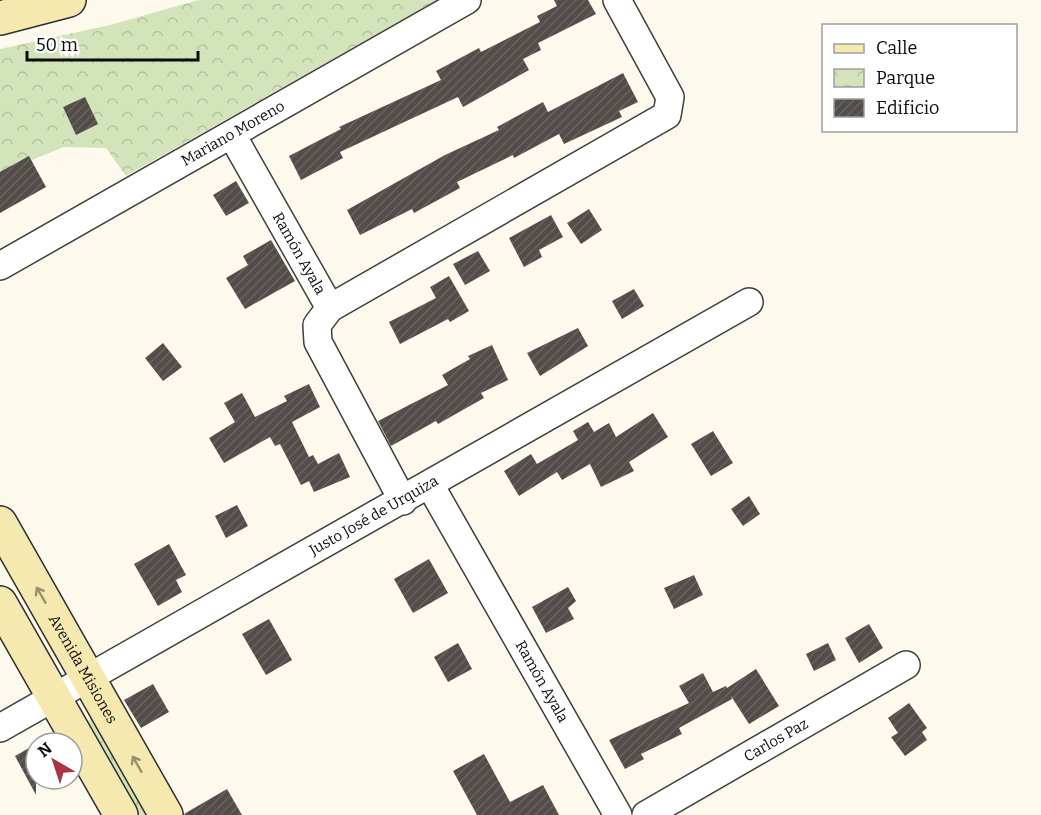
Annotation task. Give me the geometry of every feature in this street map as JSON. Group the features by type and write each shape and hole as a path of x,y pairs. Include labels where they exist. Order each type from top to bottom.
{"main road":[{"path":"0,18 69,0"},
{"name":"Avenida Misiones","path":"0,523 166,815"},
{"path":"0,603 121,815"}],"street":[{"name":"Mariano Moreno","path":"0,266 467,0"},
{"path":"330,308 667,115 670,97 617,0"},
{"name":"Ramón Ayala","path":"232,135 330,308 317,325 318,342 403,501"},
{"name":"Justo José de Urquiza","path":"0,728 403,501 749,302"},
{"name":"Ramón Ayala","path":"430,485 618,815"},
{"name":"Carlos Paz","path":"646,815 906,664"}],"green space":[{"path":"198,0 437,0 126,176 106,148 64,147 0,173 0,49 110,25"},
{"path":"94,717 151,815 129,815 84,737 84,731 80,731 78,727"}],"building":[{"path":"554,0 588,0 596,14 538,43 541,50 523,59 529,70 463,107 458,97 340,152 343,158 301,180 289,156 341,129 339,127 441,80 436,71 479,48 481,52 540,22 537,16 557,6"},
{"path":"623,73 638,102 619,111 622,117 564,144 559,134 514,158 513,155 457,182 460,188 414,213 412,209 360,235 347,210 445,155 499,130 497,127 543,102 548,112"},
{"path":"85,97 98,124 76,135 63,107"},
{"path":"29,156 46,187 0,213 0,172"},
{"path":"236,181 249,203 226,216 213,195"},
{"path":"589,209 602,230 581,244 567,223"},
{"path":"551,215 563,237 539,250 542,257 524,267 509,238"},
{"path":"271,240 295,281 245,309 226,278 248,265 243,256"},
{"path":"478,251 490,271 465,285 453,264"},
{"path":"449,276 469,311 450,322 448,319 400,344 389,322 436,298 430,287"},
{"path":"634,289 644,306 622,319 612,301"},
{"path":"578,328 588,346 540,376 527,353"},
{"path":"163,343 182,367 163,381 145,358"},
{"path":"492,345 508,380 481,393 484,398 438,424 436,421 391,446 378,421 448,385 442,375 470,359 468,356"},
{"path":"309,384 320,407 292,422 309,457 313,455 318,464 339,453 350,477 314,492 309,481 301,485 280,444 275,446 270,437 224,463 209,438 235,422 224,403 242,393 255,417 287,401 284,396"},
{"path":"653,413 668,437 629,462 634,471 601,487 590,464 562,480 557,472 519,496 504,471 531,454 537,464 578,440 573,431 588,422 594,432 609,423 616,437"},
{"path":"713,431 733,463 711,476 691,444"},
{"path":"749,496 760,514 743,526 731,509"},
{"path":"237,505 248,526 226,538 215,516"},
{"path":"169,544 186,575 176,580 182,592 158,606 134,564"},
{"path":"429,559 448,593 413,613 394,579"},
{"path":"694,575 703,595 674,609 664,588"},
{"path":"568,587 576,601 568,608 574,619 546,633 532,607"},
{"path":"269,619 292,660 266,675 242,634"},
{"path":"869,624 883,648 859,663 845,638"},
{"path":"458,643 472,669 448,682 434,657"},
{"path":"828,643 836,660 814,671 806,654"},
{"path":"756,669 779,706 749,724 731,696 732,699 679,728 682,734 641,754 644,759 625,769 609,740 689,703 679,686 703,673 713,692 726,686 727,688"},
{"path":"153,684 169,712 141,728 124,700"},
{"path":"909,703 927,728 922,732 927,740 905,756 891,737 898,733 888,718"},
{"path":"24,751 24,773 15,756"},
{"path":"484,754 510,802 543,785 559,815 477,815 453,771"},
{"path":"227,789 242,815 184,814"}]}
